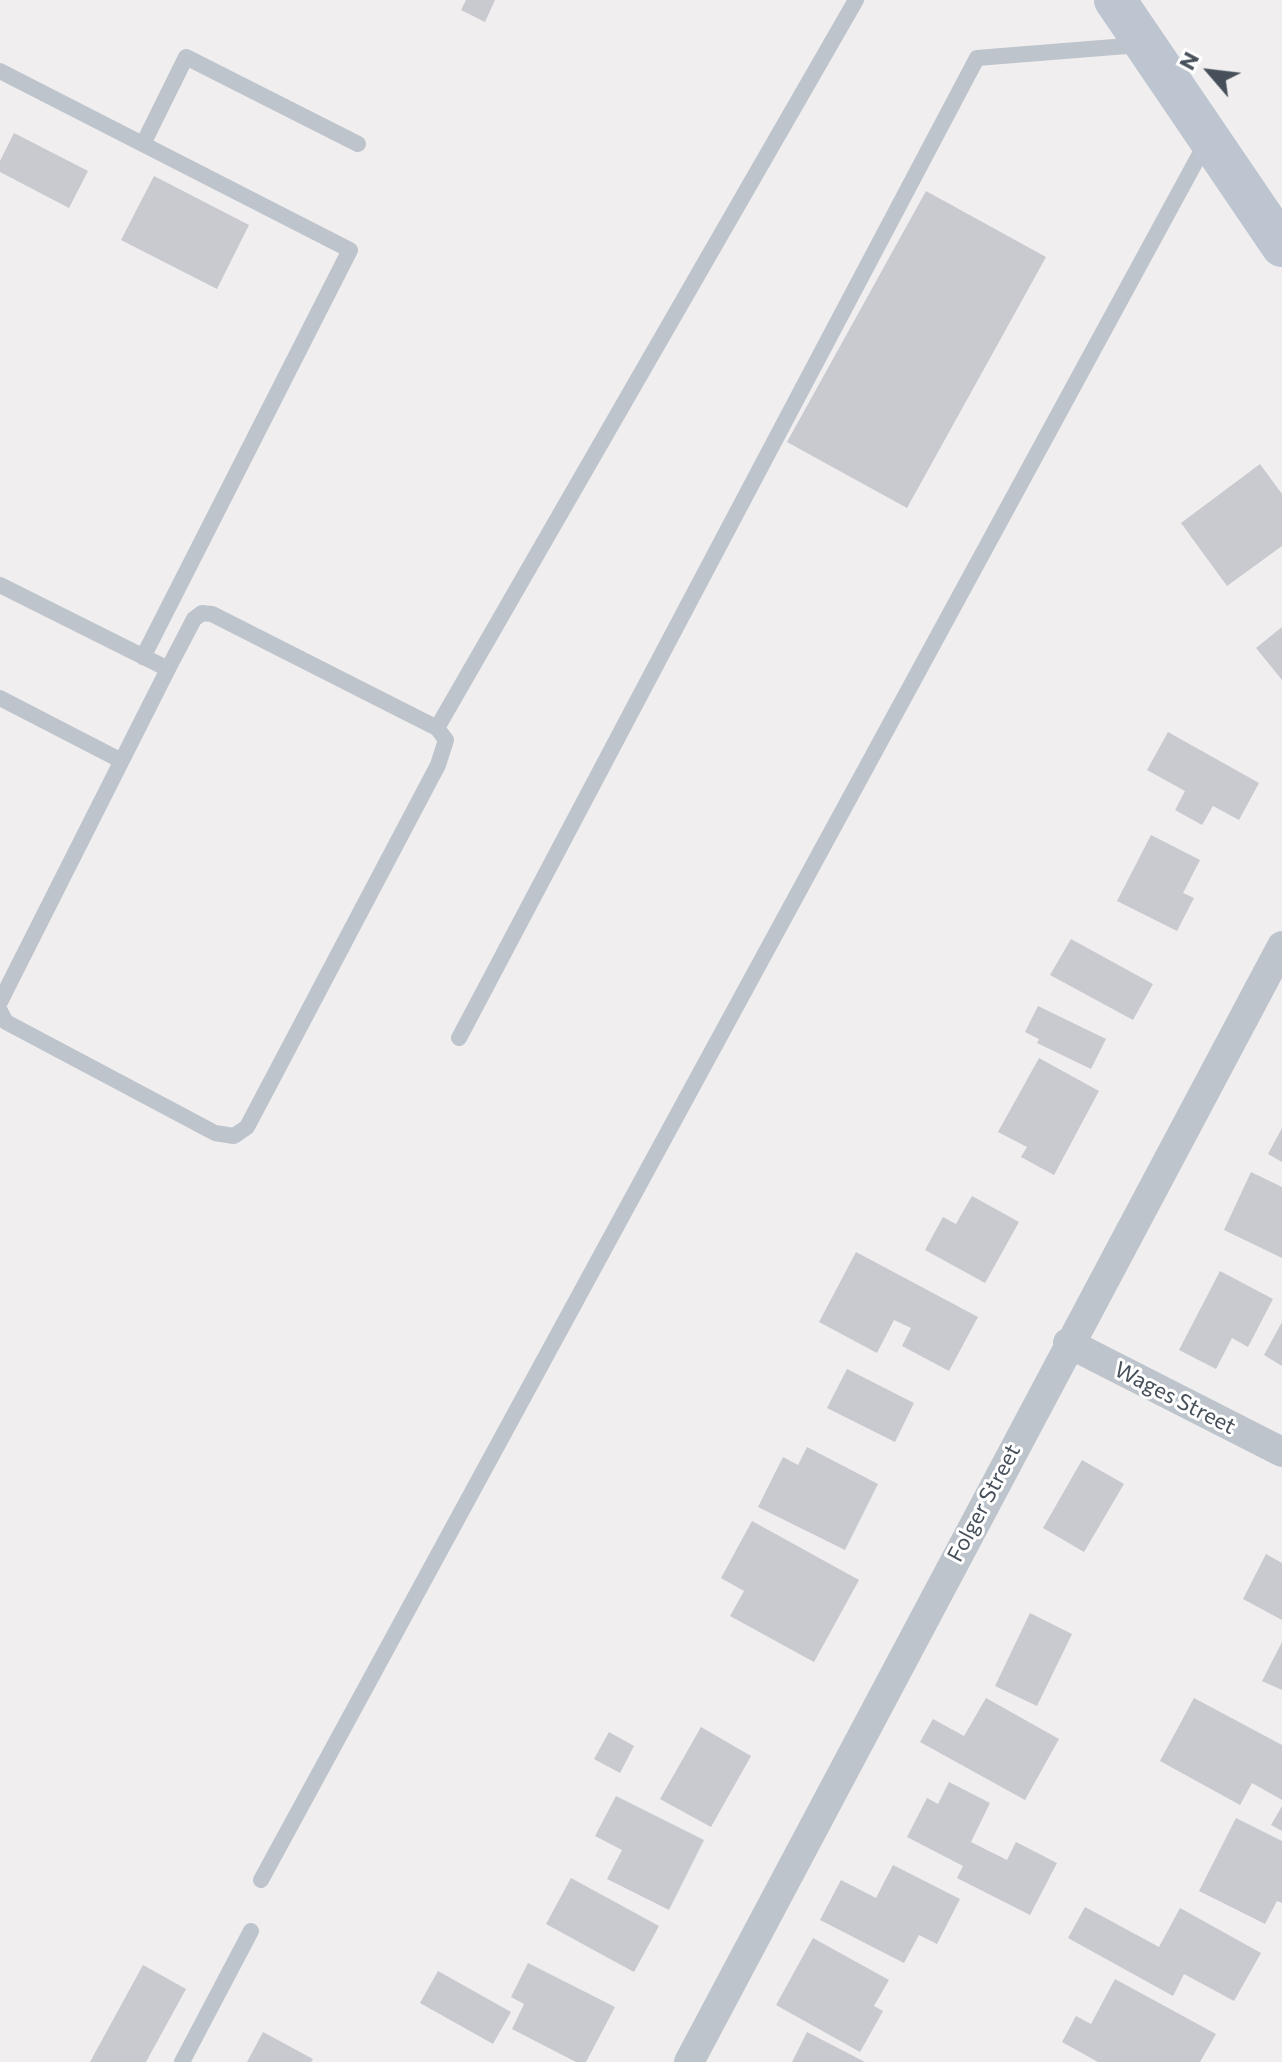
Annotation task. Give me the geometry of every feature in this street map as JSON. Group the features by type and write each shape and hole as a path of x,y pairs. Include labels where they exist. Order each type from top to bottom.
{"main road":[{"path":"1115,0 1207,140 1282,246"}],"street":[{"name":"Folger Street","path":"689,2062 1068,1343 1282,946"},
{"name":"Wages Street","path":"1068,1343 1282,1452"}],"lane":[{"path":"437,728 856,0"},
{"path":"459,1038 977,58 1145,44"},
{"path":"143,144 186,57 358,144"},
{"path":"0,71 350,250 143,657"},
{"path":"261,1880 1207,140"},
{"path":"0,585 168,669"},
{"path":"0,1002 120,760 194,619 202,613 212,614 437,728 446,740 438,765 247,1127 234,1136 215,1133 131,1089 6,1022 0,1011"},
{"path":"0,698 120,760"},
{"path":"182,2062 251,1931"}],"building":[{"path":"466,0 495,0 485,22 461,10"},
{"path":"14,133 88,171 69,208 0,172 0,161"},
{"path":"154,176 249,225 217,289 121,240"},
{"path":"926,191 1046,257 907,508 787,442"},
{"path":"1260,464 1282,494 1282,546 1227,586 1181,523"},
{"path":"1282,627 1282,680 1256,648"},
{"path":"1168,732 1259,783 1239,820 1213,806 1202,825 1175,810 1185,791 1147,770"},
{"path":"1151,835 1200,860 1183,893 1194,898 1177,931 1117,901"},
{"path":"1071,939 1153,984 1133,1020 1050,975"},
{"path":"1038,1006 1106,1039 1091,1069 1037,1043 1039,1039 1025,1032"},
{"path":"1039,1058 1099,1091 1054,1175 1021,1157 1027,1147 998,1132"},
{"path":"1282,1128 1282,1162 1268,1154"},
{"path":"1251,1172 1282,1187 1282,1258 1224,1230"},
{"path":"972,1196 1019,1222 985,1283 925,1250 943,1217 956,1224"},
{"path":"856,1252 978,1317 949,1371 902,1346 911,1328 894,1320 877,1353 819,1322"},
{"path":"1220,1271 1273,1299 1248,1347 1232,1338 1216,1369 1179,1350"},
{"path":"1282,1322 1282,1366 1264,1355"},
{"path":"847,1369 914,1403 895,1442 827,1408"},
{"path":"807,1447 878,1484 845,1550 758,1507 783,1457 798,1465"},
{"path":"1082,1460 1124,1484 1084,1552 1043,1528"},
{"path":"752,1521 859,1580 814,1662 730,1616 744,1591 721,1578"},
{"path":"1266,1554 1282,1563 1282,1620 1243,1599"},
{"path":"1030,1613 1072,1634 1037,1706 995,1686"},
{"path":"1282,1642 1282,1690 1262,1681"},
{"path":"986,1698 1059,1739 1025,1800 920,1742 933,1719 964,1736"},
{"path":"1194,1698 1282,1745 1282,1800 1252,1783 1240,1805 1160,1761"},
{"path":"701,1727 751,1756 711,1827 660,1799"},
{"path":"609,1732 634,1746 620,1773 594,1759"},
{"path":"949,1782 990,1803 971,1842 1007,1860 1016,1842 1057,1863 1030,1915 957,1878 963,1866 907,1837 927,1798 938,1804"},
{"path":"616,1796 704,1840 669,1910 607,1879 622,1850 595,1836"},
{"path":"1282,1806 1282,1831 1271,1825"},
{"path":"1236,1818 1282,1841 1282,1903 1277,1901 1265,1924 1199,1891"},
{"path":"893,1865 960,1899 937,1944 919,1935 904,1963 820,1920 841,1880 876,1898"},
{"path":"571,1878 659,1926 634,1972 546,1924"},
{"path":"1085,1907 1159,1947 1180,1908 1261,1953 1234,2001 1184,1974 1173,1996 1068,1938"},
{"path":"813,1938 889,1980 874,2006 883,2011 860,2052 776,2005"},
{"path":"528,1963 615,2007 586,2062 576,2062 512,2029 524,2004 511,1997"},
{"path":"143,1965 186,1989 146,2062 90,2062"},
{"path":"438,1971 511,2012 493,2044 420,2003"},
{"path":"1115,1979 1216,2034 1200,2062 1098,2062 1062,2042 1076,2016 1091,2024"},
{"path":"263,2032 313,2059 311,2062 247,2062"},
{"path":"807,2032 865,2062 792,2062"}]}
